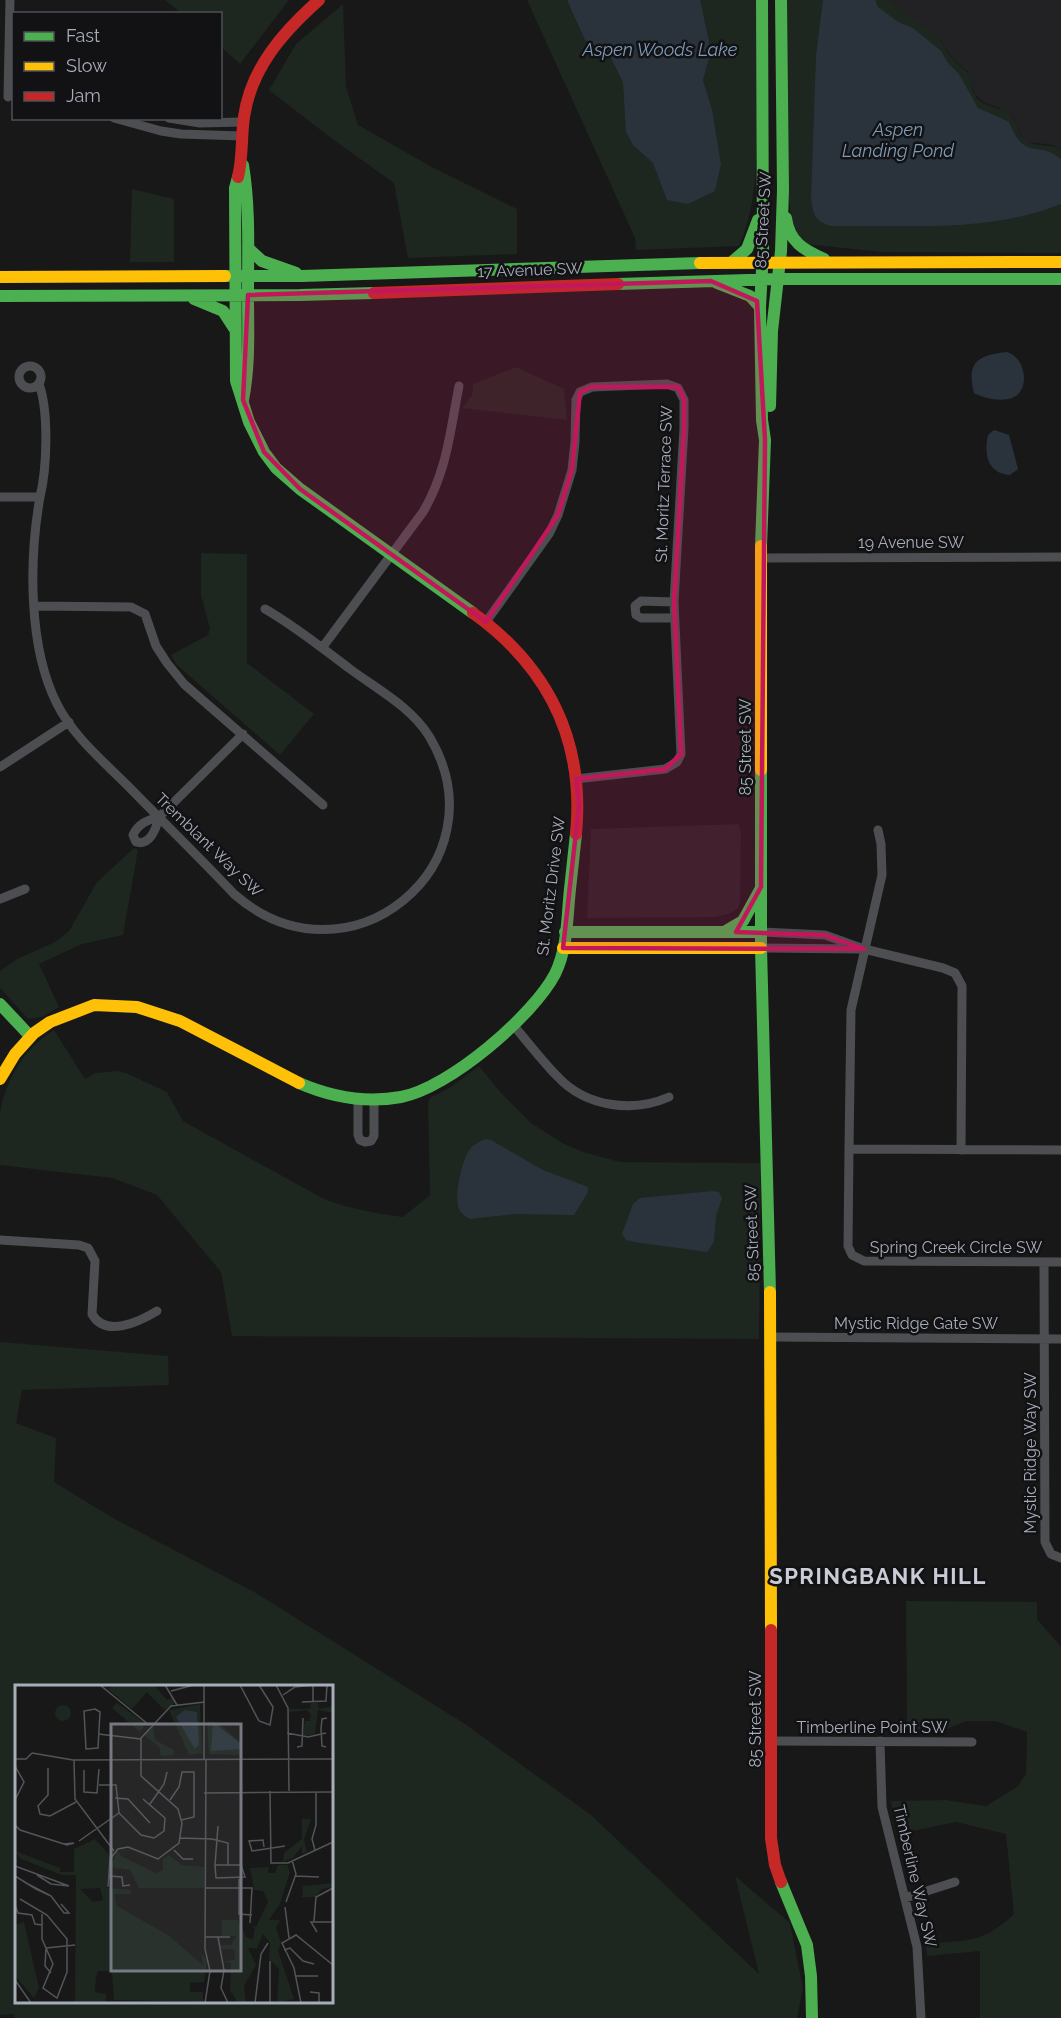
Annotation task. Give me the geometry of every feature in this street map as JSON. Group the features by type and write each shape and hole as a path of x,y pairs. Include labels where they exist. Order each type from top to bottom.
{"street":[{"path":"7,97 10,0"},
{"name":"85 Street SW","path":"762,0 760,307 762,420 765,440"},
{"name":"85 Street SW","path":"781,0 783,190 780,261 772,331 769,420 765,440 761,558 761,948 771,1337 770,1823 772,1856 777,1876 807,1944 812,2018"},
{"path":"241,159 243,122 249,91 259,68 275,44 311,2"},
{"path":"122,120 171,132 242,136"},
{"path":"181,120 200,123 243,122"},
{"name":"St. Moritz Drive SW","path":"241,159 247,187 248,248 249,369 243,400"},
{"name":"St. Moritz Drive SW","path":"0,1079 14,1053 30,1036 55,1018 80,1008 107,1003 141,1006 164,1014 308,1088 329,1096 358,1101 400,1098 440,1082 513,1025 539,999 556,972 563,948 579,806 572,752 565,728 551,696 519,652 486,622 300,489 276,468 255,438 236,381 235,188 241,159"},
{"path":"783,190 787,227 791,237 798,246 806,251 831,262"},
{"path":"732,262 744,255 749,248 761,213"},
{"path":"248,248 262,261 289,269 302,276"},
{"name":"17 Avenue SW","path":"0,277 302,276 780,261 1061,262"},
{"path":"952,262 952,279"},
{"name":"17 Avenue SW","path":"0,296 234,296 777,279 1061,279"},
{"path":"711,281 750,296 760,307"},
{"path":"188,296 223,311 235,329"},
{"name":"Tremblant Way SW","path":"39,384 45,399 44,470 35,542 35,622 41,662 57,704 82,740 246,904 273,920 290,926 323,930 356,926 390,910 410,896 431,868 444,836 449,802 443,766 429,737 402,706 265,609"},
{"name":"St. Moritz Terrace SW","path":"486,622 549,534 558,515 569,485 574,457 576,400 580,392 592,387 667,384 676,387 682,394 684,428 674,602 681,751 677,762 665,769 576,779"},
{"path":"322,648 423,512 435,491 445,460 459,386"},
{"path":"0,497 40,497"},
{"name":"19 Avenue SW","path":"761,558 1061,557"},
{"path":"674,602 641,602 635,606 636,615 641,618 674,618"},
{"path":"35,606 131,607 142,611 147,617 156,646 175,675 323,805"},
{"path":"0,767 69,722"},
{"path":"159,818 243,734"},
{"name":"Spring Creek Circle SW","path":"878,830 882,875 850,1017 848,1246 850,1252 864,1262 1061,1262"},
{"path":"724,932 743,921 761,887"},
{"path":"0,898 25,889"},
{"path":"565,932 825,934 864,949 943,968 955,974 959,979 962,992 961,1150"},
{"path":"563,948 864,949"},
{"path":"0,1004 30,1036"},
{"path":"513,1025 559,1079 592,1098 608,1104 630,1107 642,1106 669,1097"},
{"path":"358,1101 358,1135 360,1140 365,1142 371,1141 374,1136 374,1101"},
{"path":"849,1149 1061,1150"},
{"path":"0,1240 79,1245 88,1248 95,1261 92,1314 101,1324 110,1326 130,1323 157,1311"},
{"name":"Mystic Ridge Way SW","path":"1044,1262 1046,1542 1051,1554 1061,1558"},
{"name":"Mystic Ridge Gate SW","path":"771,1337 1061,1339"},
{"name":"Timberline Point SW","path":"771,1742 972,1742"},
{"name":"Timberline Way SW","path":"880,1742 882,1807 917,1947 921,2018"},
{"path":"905,1898 955,1882"}],"highlighted area":[{"path":"711,281 757,301 765,440 761,887 736,932 825,935 864,949 563,948 579,805 576,779 665,769 681,754 674,602 684,400 678,387 592,387 580,392 572,470 558,515 486,622 300,489 264,452 243,400 248,295"}],"shaded area":[{"path":"165,0 289,0 240,64 222,48 222,12 180,12"},
{"path":"527,0 756,0 756,175 746,229 739,246 636,250 635,238"},
{"name":"Aspen Landing Pond","path":"787,0 889,0 937,36 951,57 966,70 974,94 980,101 1008,113 1023,138 1039,145 1061,149 1061,253 882,252 805,244 793,233 787,183"},
{"path":"889,0 1061,0 1061,149 1053,145 1027,142 1022,137 1013,117 985,103 975,95 967,71 951,57 938,37 901,12"},
{"path":"343,4 346,87 358,125 432,167 517,209 517,254 408,258 394,183 269,90 296,44"},
{"path":"132,189 174,199 174,262 130,262"},
{"path":"516,367 564,389 567,420 462,408 472,395 473,384"},
{"path":"201,553 247,554 247,663 314,714 280,755 177,665 171,655 208,635 210,629 201,595"},
{"path":"738,824 741,832 740,903 737,909 729,914 715,917 587,918 591,829"},
{"path":"134,848 138,850 123,935 82,944 39,964 59,1007 42,1017 28,1019 0,988 0,971 17,959 55,942 69,931 97,882"},
{"path":"54,1030 85,1079 95,1073 117,1071 126,1073 167,1092 183,1121 324,1199 373,1212 403,1217 430,1195 428,1104 430,1098 451,1087 479,1066 502,1094 531,1123 564,1144 583,1152 620,1162 761,1163 759,1339 232,1336 221,1272 157,1195 112,1178 0,1165 0,1114 6,1089 25,1055"},
{"path":"0,1342 168,1356 169,1385 22,1390 16,1423 56,1438 54,1482 113,1518 256,1593 465,1724 591,1815 759,1974 735,1876 790,1923 803,1989 797,2018 15,2018 14,2014 0,2015"},
{"path":"906,1601 1037,1602 1037,1619 1061,1647 1061,2018 980,2018 980,1951 927,1956 926,1944 963,1941 983,1936 1014,1914 1006,1834 956,1822 898,1834 891,1801 945,1800 986,1806 1017,1787 1026,1774 1027,1732 995,1721 966,1721 947,1729 907,1732"}],"water":[{"name":"Aspen Woods Lake","path":"567,0 700,0 711,51 703,80 712,110 721,164 715,191 688,204 667,200 653,163 633,145 626,132 623,82 610,56 585,40"},
{"name":"Aspen Landing Pond","path":"823,0 875,0 878,7 898,22 913,28 941,51 948,63 959,74 978,108 1009,122 1015,135 1027,146 1053,153 1061,159 1061,204 1005,220 947,226 830,226 820,221 813,212 811,196 816,56"},
{"path":"1007,352 1017,358 1023,369 1024,381 1020,392 1004,400 991,399 974,393 972,374 977,362 988,355"},
{"path":"994,430 1009,435 1018,469 1010,475 996,471 989,461 988,435"},
{"path":"486,1139 543,1170 588,1187 588,1192 574,1215 515,1214 470,1219 464,1215 459,1210 457,1200 462,1168 470,1149"},
{"path":"719,1192 722,1198 716,1216 714,1242 707,1252 634,1242 626,1240 622,1234 633,1204 640,1198"}],"traffic: fast":[{"path":"761,546 765,440 762,420 760,307 763,251 762,0"},
{"path":"770,406 772,331 781,251 783,190 781,0"},
{"path":"243,165 247,197 248,246 248,347 243,400"},
{"path":"238,177 235,188 236,381 249,422 264,452 276,468 300,489 473,613"},
{"path":"786,218 794,239 810,252 824,259"},
{"path":"732,262 747,249 758,220"},
{"path":"248,248 262,261 296,273"},
{"path":"225,276 302,276 700,263"},
{"path":"618,284 777,279 1061,279"},
{"path":"717,283 750,296 760,307"},
{"path":"0,296 374,293"},
{"path":"194,299 223,311 234,328"},
{"path":"761,770 761,948 770,1292"},
{"path":"299,1083 349,1098 401,1097 442,1080 488,1048 528,1010 555,974 566,932 576,834"},
{"path":"726,931 743,921 760,890"},
{"path":"565,932 761,932"},
{"path":"0,1004 30,1036"},
{"path":"781,1882 807,1945 811,1976 812,2018"}],"traffic: slow":[{"path":"700,263 1061,262"},
{"path":"0,277 225,276"},
{"path":"761,546 761,770"},
{"path":"563,948 761,948"},
{"path":"0,1079 15,1054 34,1033 50,1022 94,1005 137,1007 180,1021 299,1083"},
{"path":"770,1292 771,1630"}],"traffic: jam":[{"path":"238,177 244,117 248,99 261,67 281,38 319,0"},
{"path":"374,293 618,284"},
{"path":"473,613 522,657 541,682 556,709 567,737 574,768 577,800 576,834"},
{"path":"771,1630 771,1838 775,1865 781,1882"}],"district":[{"name":"SPRINGBANK HILL","path":"878,1576"}]}
